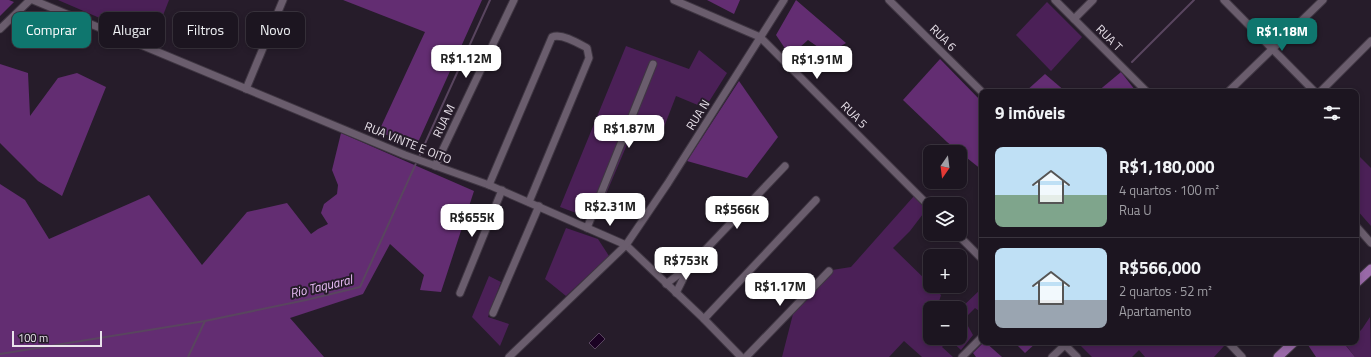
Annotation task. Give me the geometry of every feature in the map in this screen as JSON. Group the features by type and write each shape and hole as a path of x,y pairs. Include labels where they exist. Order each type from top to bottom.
{"main road":[{"path":"1359,280 1371,269"},
{"path":"1278,357 1291,345"}],"street":[{"path":"0,29 31,0"},
{"name":"RUA VINTE E OITO","path":"31,0 405,155 502,190 626,245 742,357"},
{"path":"246,89 283,0"},
{"name":"RUA M","path":"435,166 514,0"},
{"name":"RUA 5","path":"674,0 760,37 923,200"},
{"name":"RUA N","path":"509,357 626,245 668,183 784,0"},
{"name":"RUA 6","path":"889,0 979,89"},
{"name":"RUA T","path":"1055,0 1144,89"},
{"path":"1074,19 1093,0"},
{"path":"1224,0 1312,89"},
{"path":"1231,89 1323,0"},
{"path":"489,185 552,37 560,36 587,48 589,58 529,202"},
{"path":"1323,89 1371,41"},
{"path":"587,228 653,64"},
{"path":"666,284 689,267 785,166"},
{"path":"460,293 502,190"},
{"path":"704,319 816,200"},
{"path":"493,313 539,206"},
{"path":"1359,229 1371,243"},
{"path":"964,241 979,256"},
{"path":"676,292 689,267"},
{"path":"746,357 828,271"},
{"path":"962,357 979,340"},
{"path":"1052,357 1064,345"},
{"path":"1068,345 1077,357"},
{"path":"1231,345 1242,357"}],"shaded area":[{"path":"0,0 9,0 14,2 0,16"},
{"path":"58,0 169,0 164,12 99,12 99,18 91,14 91,12 86,12"},
{"path":"343,0 482,0 415,149 379,131 425,32"},
{"path":"707,0 740,0 734,14"},
{"path":"796,0 846,43 828,54 808,40 790,56 776,35"},
{"path":"1047,2 1082,37 1051,71 1016,35"},
{"path":"626,46 689,69 699,50 727,73 705,108 676,96 661,135 634,128 595,220 560,207"},
{"path":"940,59 979,99 979,168 967,158 967,145 951,145 903,100"},
{"path":"0,64 28,73 30,116 58,78 77,73 106,87 62,196 38,181 0,143"},
{"path":"1121,72 1134,89 1101,89"},
{"path":"1045,74 1062,89 1028,89"},
{"path":"739,81 778,137 747,178 687,161"},
{"path":"341,133 474,191 441,292 420,290 424,275 390,244 363,294 290,318 324,357 0,357 0,184 25,200 49,239 149,195 202,265 247,212 287,203 311,234 328,224 321,213 324,204 337,194 338,185 332,170"},
{"path":"1359,156 1371,168 1371,226 1359,212"},
{"path":"914,196 923,206 923,214 910,231 893,248 923,277 923,293 939,293 941,295 939,301 923,301 923,345 944,345 942,347 953,357 922,357 904,341 889,357 782,357 793,314 832,270 851,267"},
{"path":"566,228 598,239 609,256 566,296 545,279"},
{"path":"489,276 501,282 488,317 509,324 500,346 472,317"},
{"path":"979,291 979,311 975,308 967,316 967,302"},
{"path":"1370,317 1371,357 1355,357 1346,345 1359,345 1359,332"},
{"path":"967,324 973,335 967,342"},
{"path":"599,333 605,339 595,349 589,343"},
{"path":"956,345 965,345 961,350"},
{"path":"981,345 988,345 1002,357 976,357 973,353"},
{"path":"1017,345 1034,345 1025,353"},
{"path":"1080,345 1224,346 1214,357 1145,357 1139,350 1132,357 1092,357"},
{"path":"1308,345 1345,345 1355,357 1316,357"}],"waterway":[{"name":"Rio Taquaral","path":"0,354 205,321 360,287 490,0"},
{"path":"1132,62 1194,0"},
{"path":"188,357 205,321"}]}
